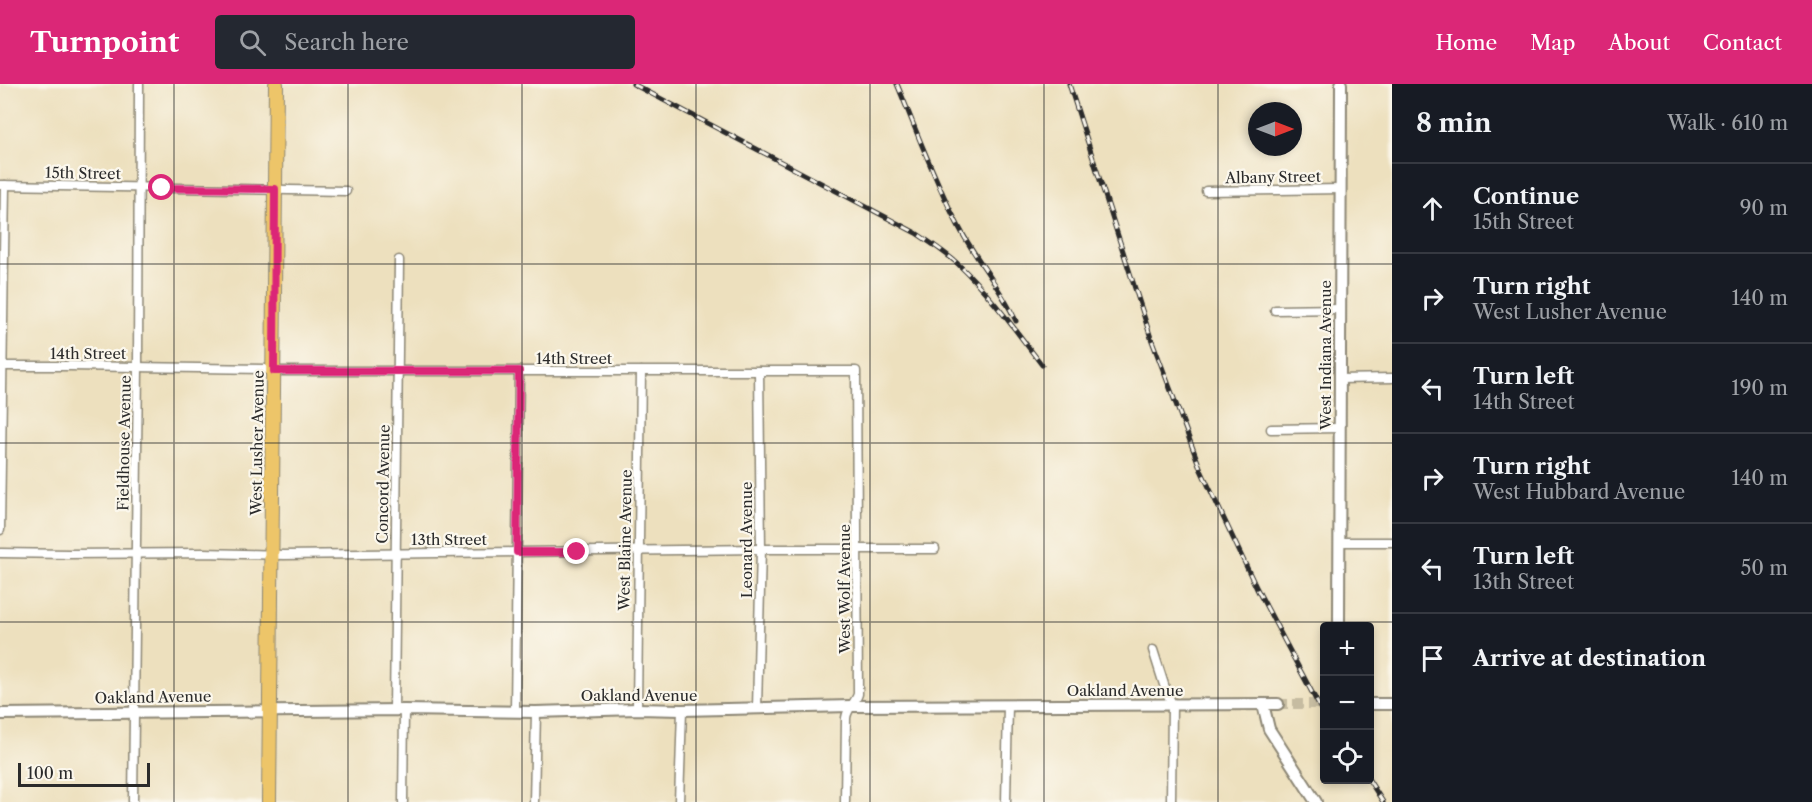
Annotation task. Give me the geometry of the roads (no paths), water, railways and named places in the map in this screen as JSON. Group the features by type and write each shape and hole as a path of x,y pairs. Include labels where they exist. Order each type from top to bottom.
{"main road":[{"name":"West Lusher Avenue","path":"269,802 276,84"}],"street":[{"name":"Fieldhouse Avenue","path":"133,802 139,84"},
{"name":"West Indiana Avenue","path":"1338,622 1341,84"},
{"name":"15th Street","path":"3,185 346,191"},
{"path":"0,530 3,185"},
{"name":"Albany Street","path":"1206,191 1341,189"},
{"name":"Concord Avenue","path":"399,260 395,553 403,802"},
{"path":"1275,310 1341,309"},
{"name":"14th Street","path":"3,366 264,369 274,371 856,371"},
{"path":"515,712 519,371"},
{"name":"West Blaine Avenue","path":"637,709 640,371"},
{"name":"Leonard Avenue","path":"757,708 761,549 759,371"},
{"name":"West Wolf Avenue","path":"845,802 846,713 857,700 858,694 856,371"},
{"path":"1340,379 1392,378"},
{"path":"1271,429 1340,428"},
{"path":"1339,542 1392,542"},
{"name":"13th Street","path":"0,553 136,552 284,555 934,549"},
{"path":"1153,650 1172,704 1171,802"},
{"path":"1263,704 1269,729 1317,802"},
{"name":"Oakland Avenue","path":"0,714 399,710 536,712 851,706 1278,704"},
{"path":"1374,704 1392,704"},
{"path":"1006,802 1008,705"},
{"path":"679,802 682,710"},
{"path":"534,802 536,712"}],"tunnel":[{"path":"1278,704 1320,704"}],"railway":[{"path":"633,84 916,233 958,264 981,288 1042,365"},
{"path":"897,84 950,210 1016,321"},
{"path":"1069,84 1151,338 1201,470 1257,589 1320,707"},
{"path":"1372,784 1383,802"}]}
